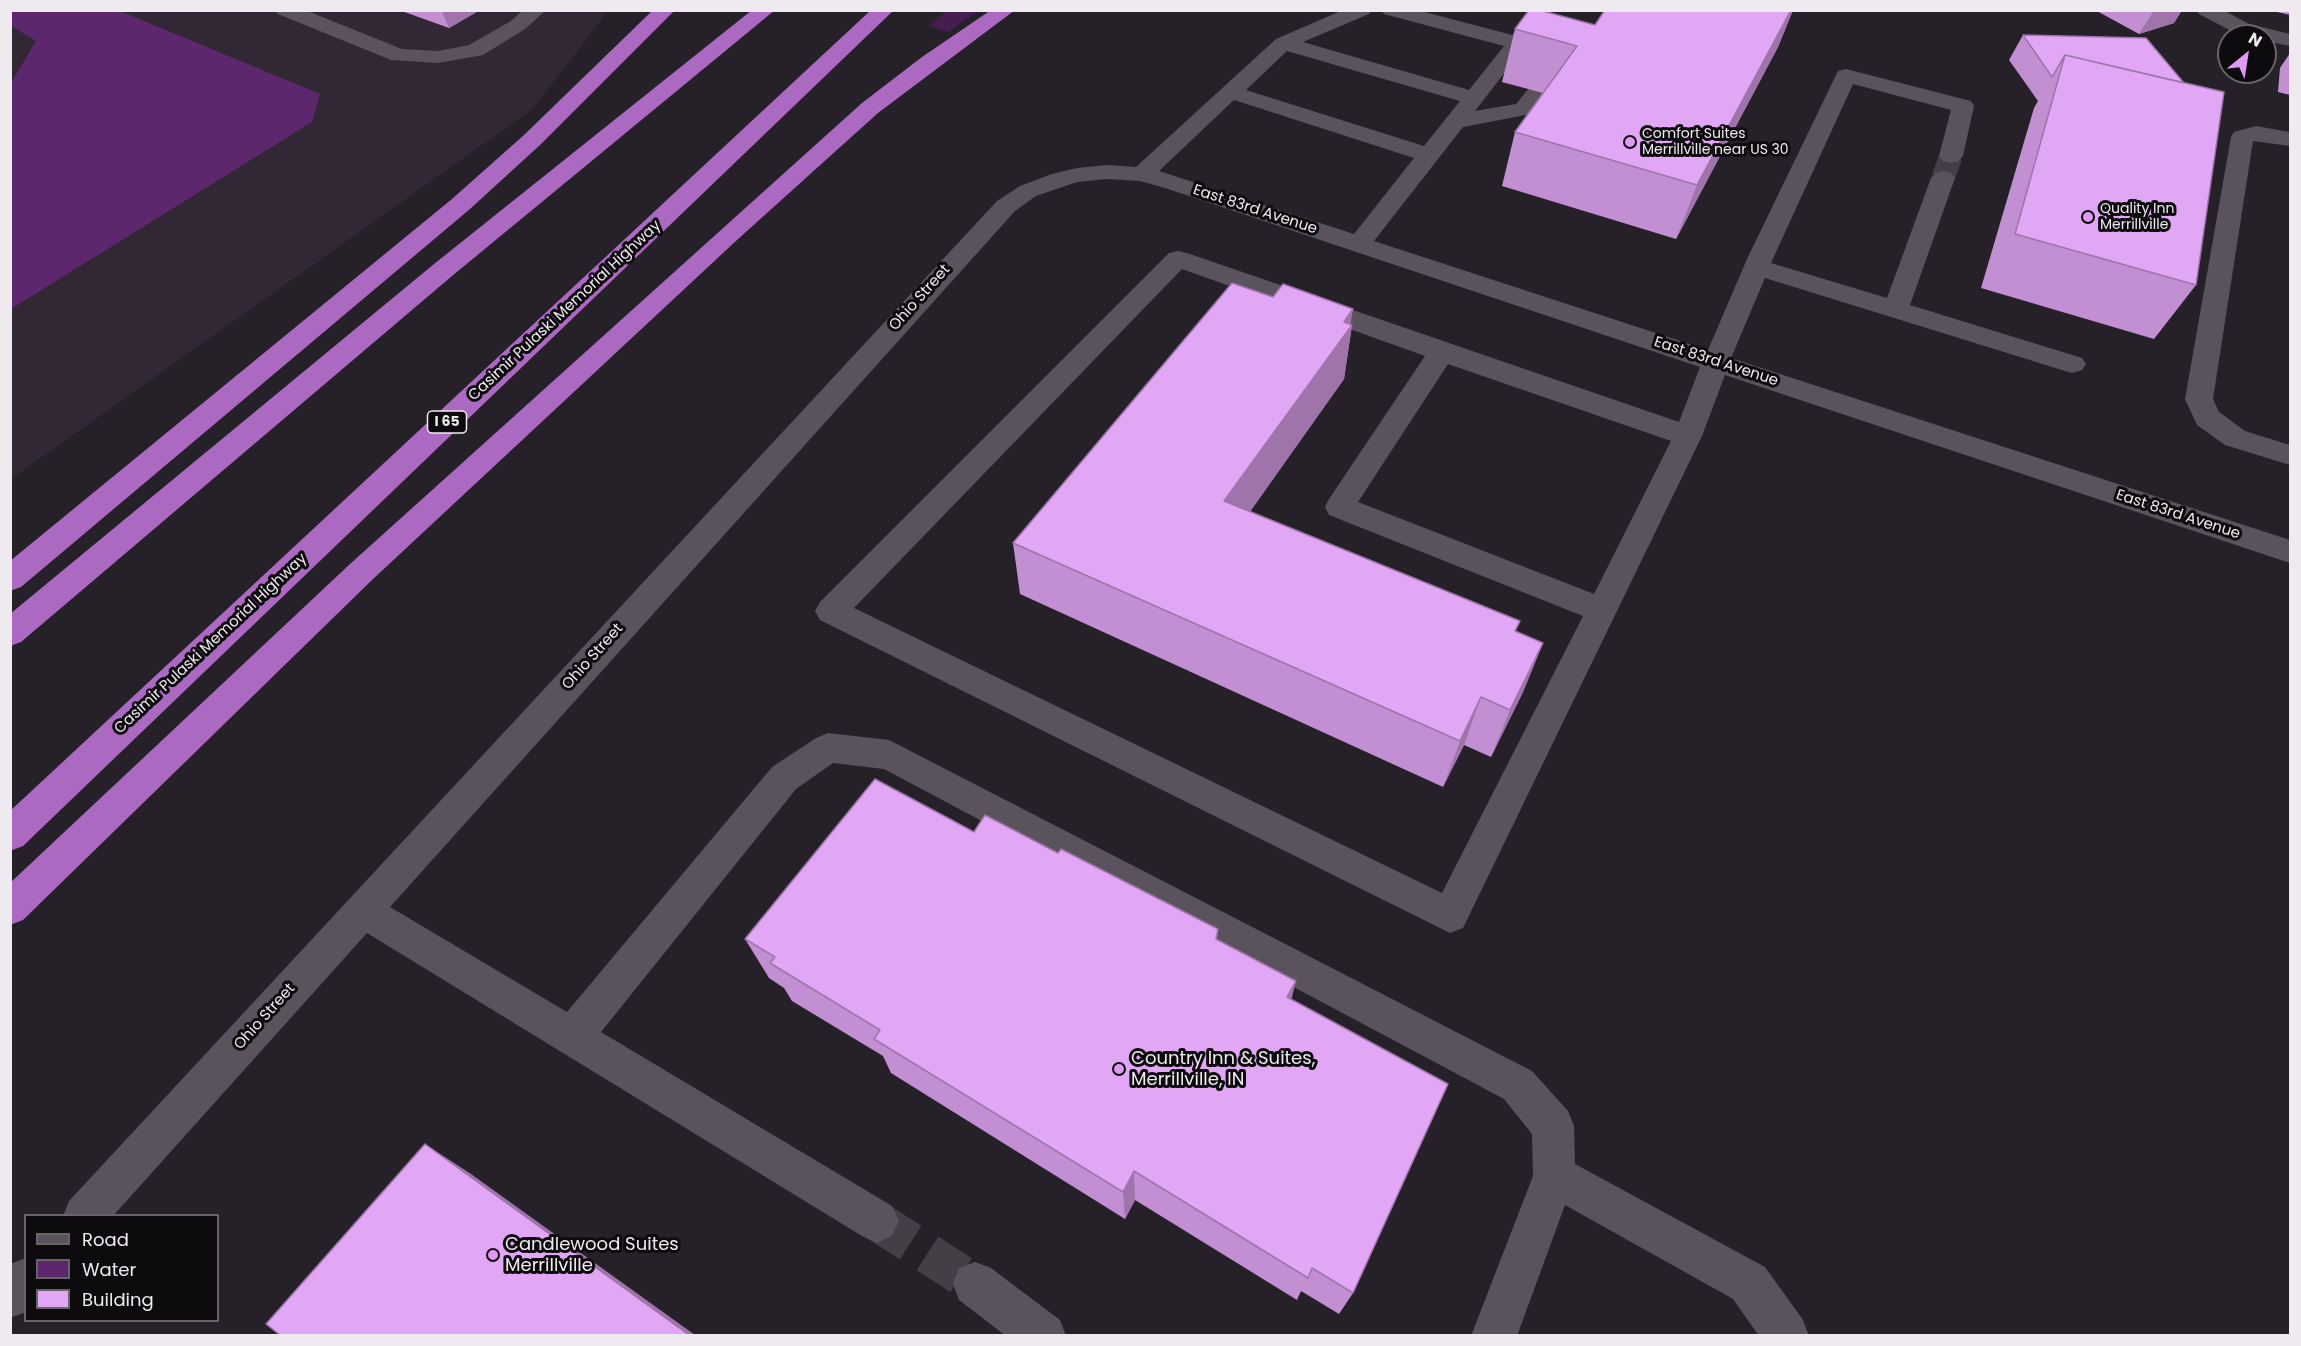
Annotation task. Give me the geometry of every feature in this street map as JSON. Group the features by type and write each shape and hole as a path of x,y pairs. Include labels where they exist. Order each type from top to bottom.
{"highway":[{"path":"10,579 461,204 532,140 665,10"},
{"path":"10,633 443,270 765,10"},
{"name":"Casimir Pulaski Memorial Highway","path":"10,834 884,10"},
{"path":"10,908 361,572 728,235 870,108 930,62 1005,10"}],"street":[{"path":"285,10 399,55 438,57 475,50 518,25 536,10"},
{"path":"1142,174 1283,43 1362,10"},
{"path":"1391,10 1517,43"},
{"path":"2206,10 2242,29 2290,40"},
{"path":"1359,244 1538,17"},
{"path":"1538,17 1547,41"},
{"path":"1283,43 1473,99"},
{"path":"1688,436 1178,259 831,611 1450,916 1688,436 1716,362 1757,267 1846,76 1963,106 1947,167 1896,309"},
{"path":"1230,92 1429,155"},
{"path":"1455,122 1523,109 1538,92"},
{"path":"2290,139 2256,133 2242,137 2199,399 2207,418 2235,438 2290,455"},
{"name":"Ohio Street","path":"85,1214 1006,206 1028,191 1077,174 1107,172 1142,174"},
{"name":"East 83rd Avenue","path":"1142,174 2290,552"},
{"path":"1757,267 2072,364"},
{"path":"1442,352 1340,507 1602,610"},
{"path":"573,1036 784,778 828,748 890,754 1518,1085 1552,1126 1554,1176 1494,1335"},
{"path":"362,910 877,1221"},
{"path":"1554,1176 1749,1283 1787,1335"},
{"path":"10,1296 24,1282"},
{"path":"975,1284 1044,1335"}],"shaded area":[{"path":"11,11 608,11 533,109 11,479"},
{"path":"946,11 978,11 948,32 929,26"}],"water":[{"path":"11,11 120,11 320,94 312,122 11,309 11,83 36,41 11,26"}],"building":[{"name":"Comfort Suites Merrillville near US 30","path":"1529,10 1539,10 1595,25 1605,10 1791,10 1697,185 1515,132 1577,46 1515,29"},
{"path":"2023,35 2146,38 2184,83 2065,55 2052,77"},
{"path":"2065,55 2224,92 2196,285 2015,234"},
{"path":"1232,283 1273,297 1283,284 1353,309 1344,322 1352,325 1224,501 1520,621 1515,631 1543,643 1510,710 1481,697 1460,741 1013,543"},
{"name":"Country Inn & Suites, Merrillville, IN","path":"875,779 974,832 985,815 1058,853 1061,849 1218,929 1216,939 1296,981 1287,997 1448,1084 1353,1293 1312,1268 1308,1278 1134,1171 1123,1192 874,1039 880,1030 770,963 775,957 745,939"},
{"name":"Candlewood Suites Merrillville","path":"425,1144 689,1335 280,1335 266,1324"}],"tunnel":[{"path":"1943,178 1951,156"},
{"path":"877,1221 975,1284"}],"place":[{"name":"Comfort Suites Merrillville near US 30","path":"1630,142"},
{"name":"Quality Inn Merrillville","path":"2088,217"},
{"name":"Country Inn & Suites, Merrillville, IN","path":"1119,1069"},
{"name":"Candlewood Suites Merrillville","path":"493,1255"}]}
